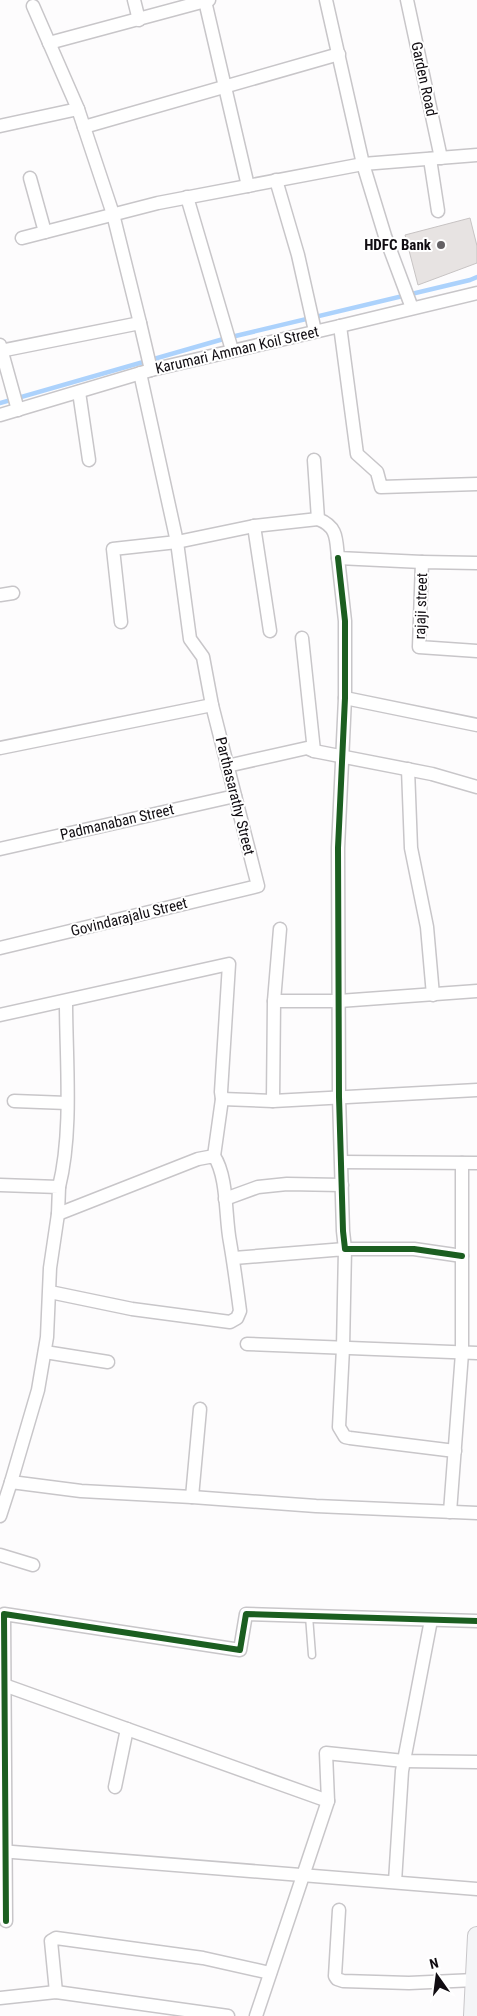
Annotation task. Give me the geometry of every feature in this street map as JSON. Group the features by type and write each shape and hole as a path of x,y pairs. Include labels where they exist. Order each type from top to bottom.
{"main road":[{"path":"473,2016 477,1936"}],"street":[{"path":"134,0 139,20"},
{"path":"49,44 207,0 248,186"},
{"path":"326,0 363,164 385,236 412,308"},
{"name":"Garden Road","path":"407,0 436,158 438,211"},
{"name":"Parthasarathy Street","path":"33,6 78,109 113,214 148,356 146,372 177,542 190,639 203,657 212,705 258,886"},
{"path":"84,127 339,54"},
{"path":"0,126 78,109"},
{"path":"22,238 187,197 363,164 477,155"},
{"path":"30,178 45,232"},
{"path":"276,180 298,255 315,331"},
{"path":"187,197 232,347"},
{"name":"Karumari Amman Koil Street","path":"0,415 18,407 79,392 232,347 340,326 477,293"},
{"path":"18,407 2,353 140,323"},
{"path":"340,326 357,454 377,472 380,487 477,484"},
{"path":"79,392 89,460"},
{"path":"314,460 318,519"},
{"path":"121,622 113,549 177,542 254,526 318,519 332,527 335,534 344,621 345,698 344,756 338,832 339,1097 345,1249 339,1427 345,1437 455,1451"},
{"path":"254,526 270,631"},
{"path":"338,558 422,562"},
{"name":"rajaji street","path":"477,563 422,562 420,647 477,650"},
{"path":"0,595 13,593"},
{"path":"302,638 314,751"},
{"path":"345,698 477,725"},
{"path":"0,748 212,705"},
{"path":"227,766 307,748 314,751 432,774 477,787"},
{"path":"408,769 411,848 427,927 433,995"},
{"name":"Padmanaban Street","path":"0,849 235,796"},
{"name":"Govindarajalu Street","path":"0,948 258,886"},
{"path":"273,1101 274,1001 280,929"},
{"path":"0,1015 66,1002 229,964 222,1099 214,1156 218,1162 226,1199 240,1311 237,1318 230,1322 132,1309 50,1292"},
{"path":"274,1001 339,1001 477,991"},
{"path":"0,1516 38,1390 47,1337 50,1268 58,1214 58,1187 65,1164 67,1103 66,1002"},
{"path":"222,1099 273,1101 356,1095 477,1090"},
{"path":"14,1101 67,1103"},
{"path":"58,1214 189,1162 207,1156 214,1156"},
{"path":"342,1162 477,1163"},
{"path":"450,1512 462,1353 462,1163"},
{"path":"0,1184 58,1187"},
{"path":"226,1199 258,1186 287,1184 342,1185"},
{"path":"234,1258 345,1249 414,1249 462,1256"},
{"path":"247,1344 477,1354"},
{"path":"45,1352 108,1362"},
{"path":"192,1497 200,1409"},
{"path":"11,1482 81,1491 316,1506 477,1513"},
{"path":"0,1555 33,1565"},
{"path":"6,1921 2,1851 4,1614 240,1650 246,1614 477,1621"},
{"path":"394,1882 404,1761 431,1620"},
{"path":"4,1685 328,1801"},
{"path":"115,1787 127,1729"},
{"path":"256,2016 328,1801 326,1753 404,1761 477,1762"},
{"path":"2,1851 477,1889"},
{"path":"339,1910 335,1976 337,1979 344,1981 408,1983 475,1990"},
{"path":"56,1992 51,1941 56,1938 203,1958 270,1973"},
{"path":"0,1998 56,1992 228,2016"}],"lane":[{"path":"309,1616 312,1655"}],"building":[{"path":"470,218 477,246 477,263 418,285 405,235"}],"waterway":[{"path":"0,403 227,338 477,277"}],"cycle path":[{"path":"338,558 345,621 345,698 338,848 339,1097 345,1249 414,1249 462,1256"},
{"path":"6,1921 4,1614 240,1650 246,1614 477,1621"}],"place":[{"name":"HDFC Bank","path":"441,245"}]}
